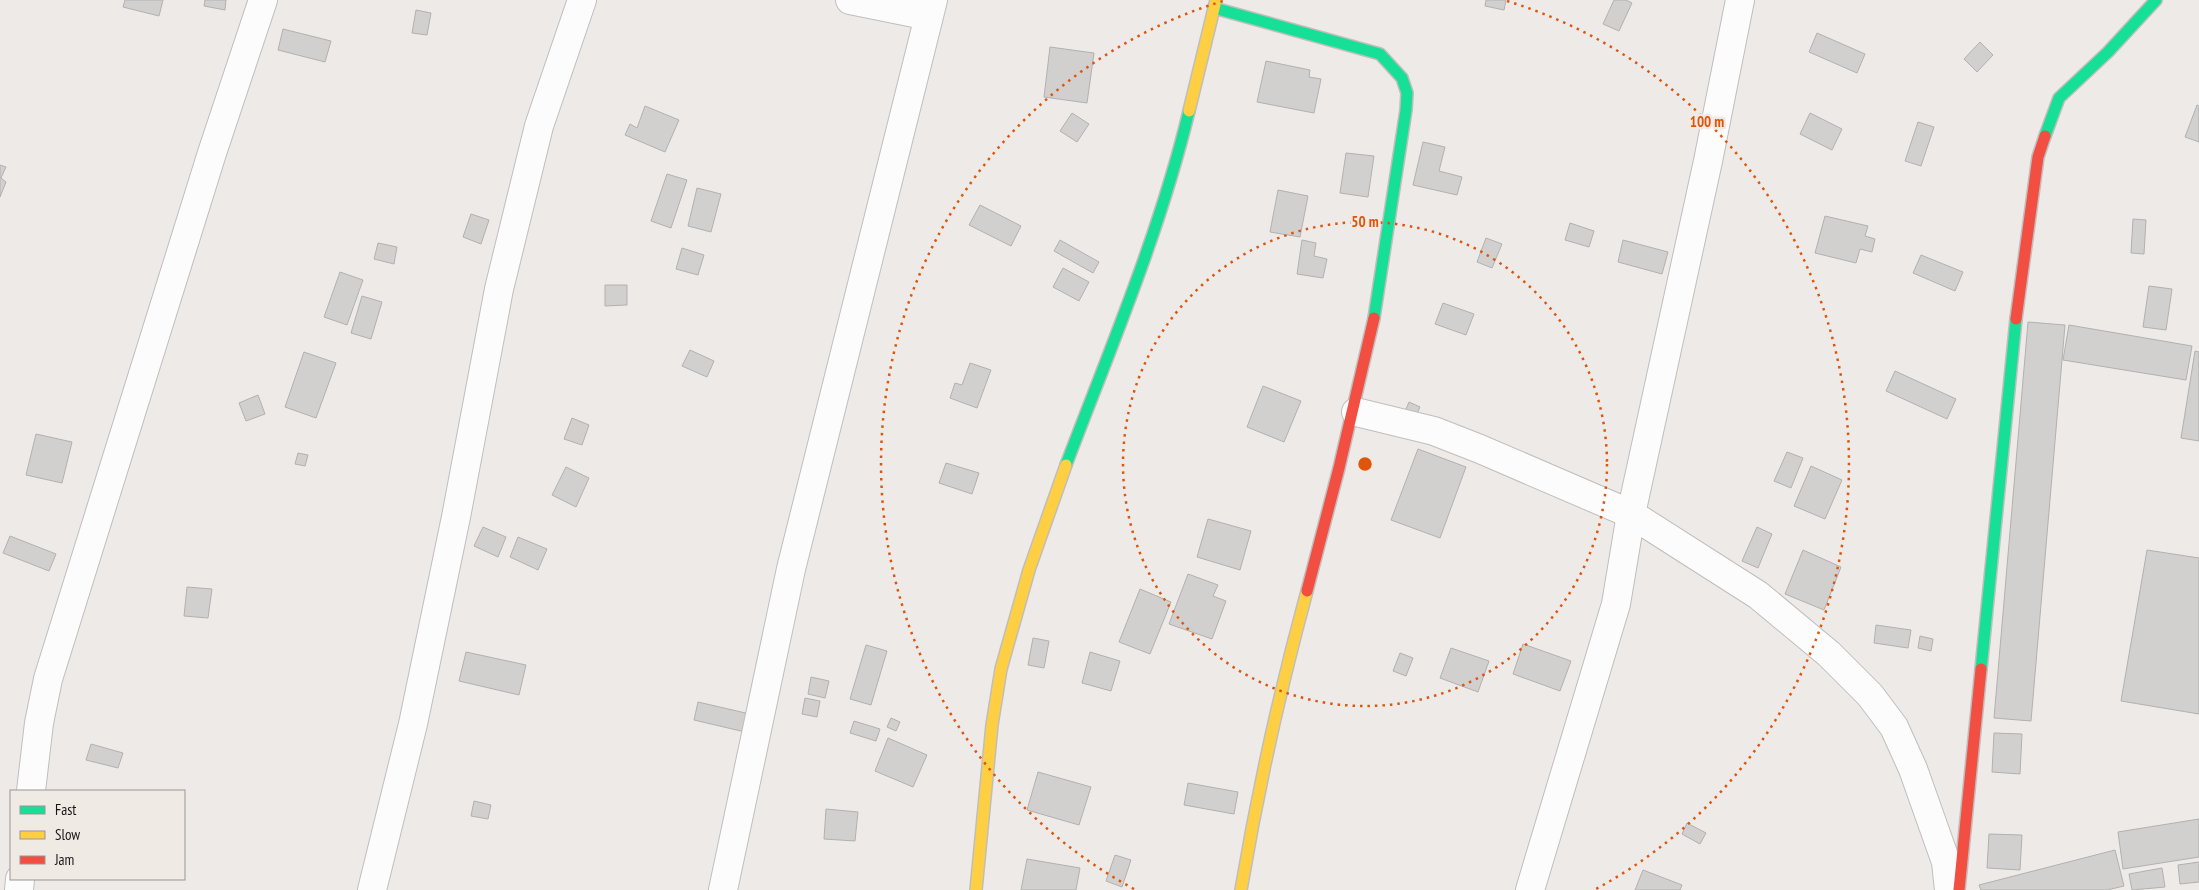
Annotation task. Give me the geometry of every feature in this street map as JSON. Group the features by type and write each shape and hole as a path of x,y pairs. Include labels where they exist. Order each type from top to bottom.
{"street":[{"path":"31,790 39,722 48,679 212,153 263,0"},
{"path":"372,890 415,714 456,517 499,289 539,126 582,0"},
{"path":"723,890 791,569 931,8 850,0"},
{"path":"1530,890 1616,604 1626,559 1631,514 1708,161 1740,0"},
{"path":"1959,890 2020,283 2038,157 2059,98 2081,75 2108,52 2156,0"},
{"path":"976,890 992,725 1002,669 1029,570 1151,237 1180,150 1215,4 1380,54 1396,69 1406,87 1406,114 1386,262 1356,412 1285,668 1254,803 1241,890"},
{"path":"1356,412 1452,438 1631,514 1758,595 1829,654 1870,695 1894,727 1913,769 1946,862 1949,890"}],"building":[{"path":"125,0 163,0 159,16 123,7"},
{"path":"205,0 226,0 225,10 204,6"},
{"path":"1486,0 1506,0 1504,10 1485,6"},
{"path":"1614,0 1626,0 1632,3 1619,31 1603,24"},
{"path":"416,10 431,13 427,35 412,33"},
{"path":"283,29 331,41 325,62 278,50"},
{"path":"1817,33 1865,54 1857,73 1809,52"},
{"path":"1980,42 1993,55 1977,72 1964,59"},
{"path":"1050,47 1094,53 1087,103 1044,97"},
{"path":"1266,61 1310,70 1309,77 1321,79 1314,113 1257,102"},
{"path":"2197,105 2199,106 2199,142 2185,137"},
{"path":"645,106 679,120 665,152 625,135 630,124 637,128"},
{"path":"1072,113 1089,124 1077,142 1060,131"},
{"path":"1810,113 1842,129 1832,150 1800,134"},
{"path":"1918,122 1934,127 1921,166 1905,161"},
{"path":"1423,142 1445,147 1439,171 1462,177 1457,195 1413,185"},
{"path":"1346,153 1374,156 1368,197 1340,193"},
{"path":"0,165 6,167 1,178 6,182 0,197"},
{"path":"667,174 687,180 671,228 651,221"},
{"path":"697,188 721,194 711,232 688,226"},
{"path":"1278,190 1308,196 1300,237 1270,232"},
{"path":"980,205 1021,226 1011,246 969,225"},
{"path":"471,214 489,220 481,244 463,237"},
{"path":"1825,216 1868,226 1865,236 1875,239 1872,252 1860,249 1856,263 1815,253"},
{"path":"2133,219 2146,220 2144,254 2131,253"},
{"path":"1570,223 1594,231 1589,247 1565,240"},
{"path":"1486,238 1502,244 1492,268 1477,262"},
{"path":"1060,240 1099,262 1093,273 1054,251"},
{"path":"1302,240 1316,243 1314,256 1327,259 1323,278 1297,274"},
{"path":"1623,240 1668,252 1662,274 1618,262"},
{"path":"378,243 397,247 394,264 374,259"},
{"path":"682,248 704,255 698,275 676,269"},
{"path":"1921,255 1963,272 1955,291 1913,273"},
{"path":"1063,268 1089,282 1079,301 1053,287"},
{"path":"340,272 363,280 347,325 324,317"},
{"path":"605,285 627,285 627,305 605,306"},
{"path":"2149,286 2172,289 2166,330 2143,327"},
{"path":"362,296 382,302 371,339 351,333"},
{"path":"1443,303 1474,314 1466,335 1435,324"},
{"path":"2028,322 2065,325 2031,721 1994,718"},
{"path":"2069,325 2192,346 2186,380 2063,360"},
{"path":"690,350 714,361 707,377 682,366"},
{"path":"2195,351 2199,352 2199,441 2181,438"},
{"path":"304,352 336,363 316,418 285,407"},
{"path":"970,363 991,370 977,408 950,398 955,383 962,385"},
{"path":"1895,371 1956,399 1947,419 1886,391"},
{"path":"1263,386 1301,401 1284,442 1247,427"},
{"path":"258,395 265,414 246,421 239,403"},
{"path":"1409,402 1420,407 1415,418 1404,414"},
{"path":"572,418 589,425 582,445 564,439"},
{"path":"36,434 72,442 62,483 26,475"},
{"path":"1418,449 1466,467 1440,538 1391,520"},
{"path":"1787,452 1803,458 1791,488 1774,481"},
{"path":"298,453 308,455 305,466 295,464"},
{"path":"946,463 979,473 972,494 939,483"},
{"path":"1811,466 1842,480 1825,519 1794,506"},
{"path":"566,467 589,478 576,507 552,495"},
{"path":"1208,519 1251,531 1240,570 1197,557"},
{"path":"483,527 506,537 498,557 474,546"},
{"path":"1757,527 1772,534 1758,568 1742,561"},
{"path":"10,536 56,554 49,571 3,553"},
{"path":"518,537 547,549 538,570 510,557"},
{"path":"1803,550 1841,567 1824,610 1785,594"},
{"path":"2147,550 2199,558 2199,714 2121,701"},
{"path":"1188,574 1218,585 1213,596 1226,601 1212,639 1169,624"},
{"path":"187,587 212,589 208,618 184,616"},
{"path":"1140,589 1171,602 1150,654 1119,642"},
{"path":"1876,625 1911,630 1908,648 1874,643"},
{"path":"1920,636 1933,639 1931,651 1918,648"},
{"path":"1033,638 1049,641 1044,668 1028,665"},
{"path":"1523,644 1571,661 1560,691 1513,674"},
{"path":"866,645 887,651 871,705 850,699"},
{"path":"1451,648 1489,661 1478,692 1440,678"},
{"path":"466,652 526,665 519,695 459,681"},
{"path":"1090,652 1120,661 1111,691 1082,683"},
{"path":"1400,653 1413,658 1406,676 1393,671"},
{"path":"811,677 829,681 825,698 808,694"},
{"path":"805,698 820,701 817,717 802,714"},
{"path":"698,702 750,714 745,732 694,720"},
{"path":"891,718 900,722 896,731 887,727"},
{"path":"854,721 880,729 876,741 850,733"},
{"path":"1994,733 2022,734 2020,774 1992,772"},
{"path":"888,738 927,755 913,787 875,771"},
{"path":"91,744 123,753 118,768 86,760"},
{"path":"1038,772 1091,787 1079,825 1027,810"},
{"path":"1188,783 1238,792 1234,814 1184,805"},
{"path":"474,801 491,805 488,819 471,816"},
{"path":"826,809 858,812 855,841 824,839"},
{"path":"2199,819 2199,857 2123,869 2118,832"},
{"path":"1687,823 1706,833 1700,844 1682,834"},
{"path":"1989,834 2022,835 2020,870 1987,868"},
{"path":"2115,850 2124,886 2107,890 1981,890 1979,885"},
{"path":"1115,855 1131,860 1122,887 1106,881"},
{"path":"1027,859 1080,868 1076,890 1021,890"},
{"path":"2199,862 2199,882 2180,884 2178,865"},
{"path":"2162,868 2165,887 2132,890 2129,874"},
{"path":"1643,870 1682,885 1680,890 1635,890"}],"traffic: fast":[{"path":"2045,136 2059,98 2108,52 2156,0"},
{"path":"1214,8 1380,54 1402,78 1407,93 1406,110 1374,318"},
{"path":"1066,465 1149,246 1164,201 1189,111"},
{"path":"1981,669 2016,319"}],"traffic: slow":[{"path":"1189,111 1216,0"},
{"path":"976,890 992,725 1001,669 1029,570 1066,465"},
{"path":"1241,890 1270,740 1307,591"}],"traffic: jam":[{"path":"2016,319 2038,157 2045,136"},
{"path":"1307,591 1339,468 1374,318"},
{"path":"1959,890 1981,669"}]}
